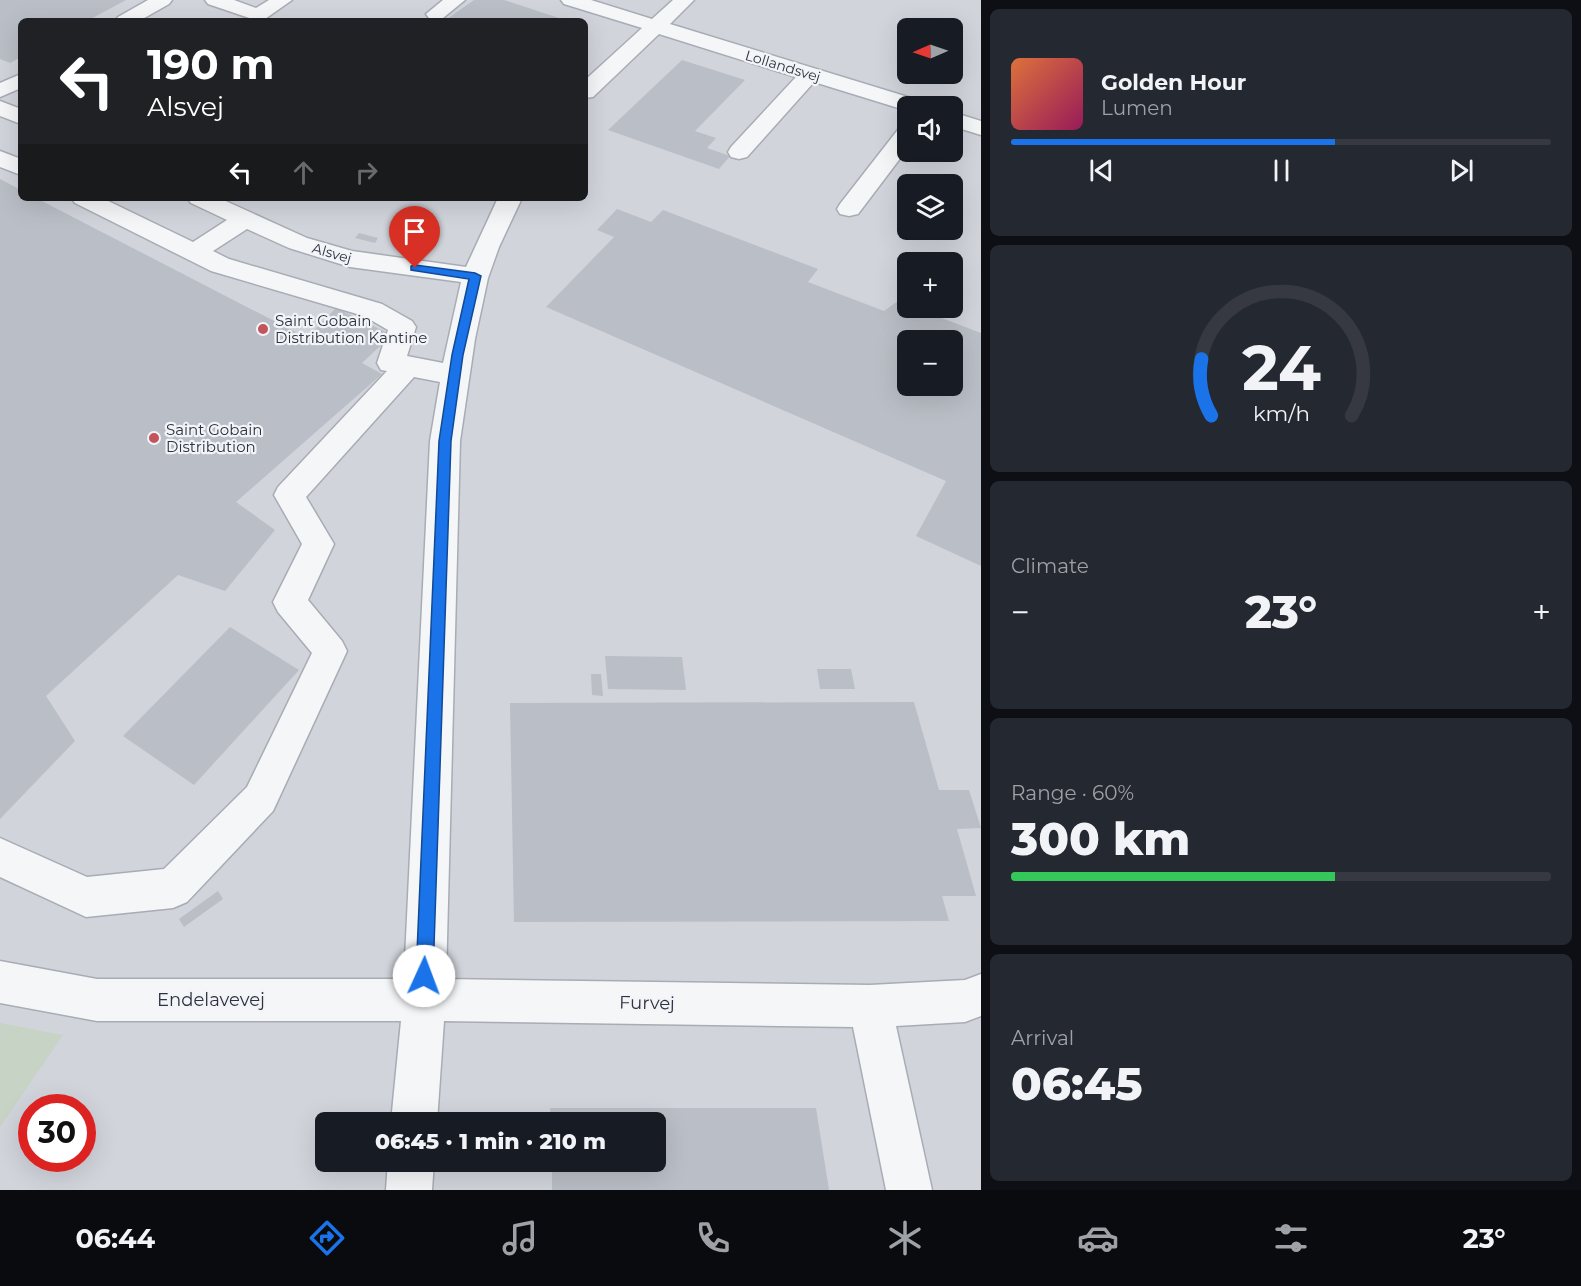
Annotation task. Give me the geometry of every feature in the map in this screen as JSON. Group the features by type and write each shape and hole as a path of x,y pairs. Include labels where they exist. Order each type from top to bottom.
{"street":[{"path":"130,18 162,0"},
{"path":"218,0 258,15 282,0"},
{"path":"436,14 455,0"},
{"name":"Lollandsvej","path":"571,0 897,101"},
{"path":"588,89 654,25 684,0"},
{"path":"588,25 605,10"},
{"path":"739,152 810,74"},
{"path":"10,106 18,87"},
{"path":"963,122 981,128"},
{"path":"849,209 897,146"},
{"path":"0,158 18,167"},
{"path":"88,201 220,265 373,310 403,327 391,363 455,375"},
{"name":"Alsvej","path":"206,201 298,243 350,260 475,276"},
{"path":"415,1112 424,1000 445,441 455,375 475,276 495,226 508,201"},
{"path":"194,252 246,219"},
{"path":"0,857 86,897 173,888 260,799 330,651 290,602 318,544 289,495 408,366"},
{"name":"Endelavevej","path":"0,982 97,1000 424,1000"},
{"name":"Furvej","path":"424,1000 870,1006 965,1001 981,995"},
{"path":"870,1006 909,1190"},
{"path":"409,1190 410,1172"}],"shaded area":[{"path":"0,0 981,0 981,1190 0,1190"}],"green space":[{"path":"0,1023 63,1035 23,1094 18,1094 18,1101 0,1127"}],"building":[{"path":"0,0 126,0 93,18 18,18 18,59 10,63 0,59"},
{"path":"474,0 504,0 559,18 448,18"},
{"path":"682,60 745,80 695,131 716,138 707,148 730,156 719,169 608,130"},
{"name":"Saint Gobain Distribution","path":"0,179 18,188 18,201 42,201 307,338 336,308 392,335 362,363 382,374 236,502 275,530 225,591 178,575 46,696 75,741 0,819"},
{"path":"617,209 651,222 663,210 818,269 808,282 884,311 897,302 897,318 941,318 981,333 981,566 916,536 946,481 546,307 614,237 597,230"},
{"path":"359,233 378,238 375,243 355,238"},
{"path":"230,627 299,670 194,785 123,736"},
{"path":"605,656 682,657 686,690 608,689"},
{"path":"817,669 851,669 855,689 820,689"},
{"path":"591,674 601,674 603,696 592,695"},
{"path":"914,702 939,790 969,790 981,828 957,829 976,896 942,896 949,921 514,922 510,703"},
{"path":"218,891 223,899 184,927 179,919"},
{"path":"550,1108 816,1108 829,1190 552,1190 552,1172 666,1172 666,1112 550,1112"}],"place":[{"name":"Saint Gobain Distribution Kantine","path":"263,329"},
{"name":"Saint Gobain Distribution","path":"154,438"}],"route":[{"path":"415,268 475,276 457,355 445,441 424,976"}]}
